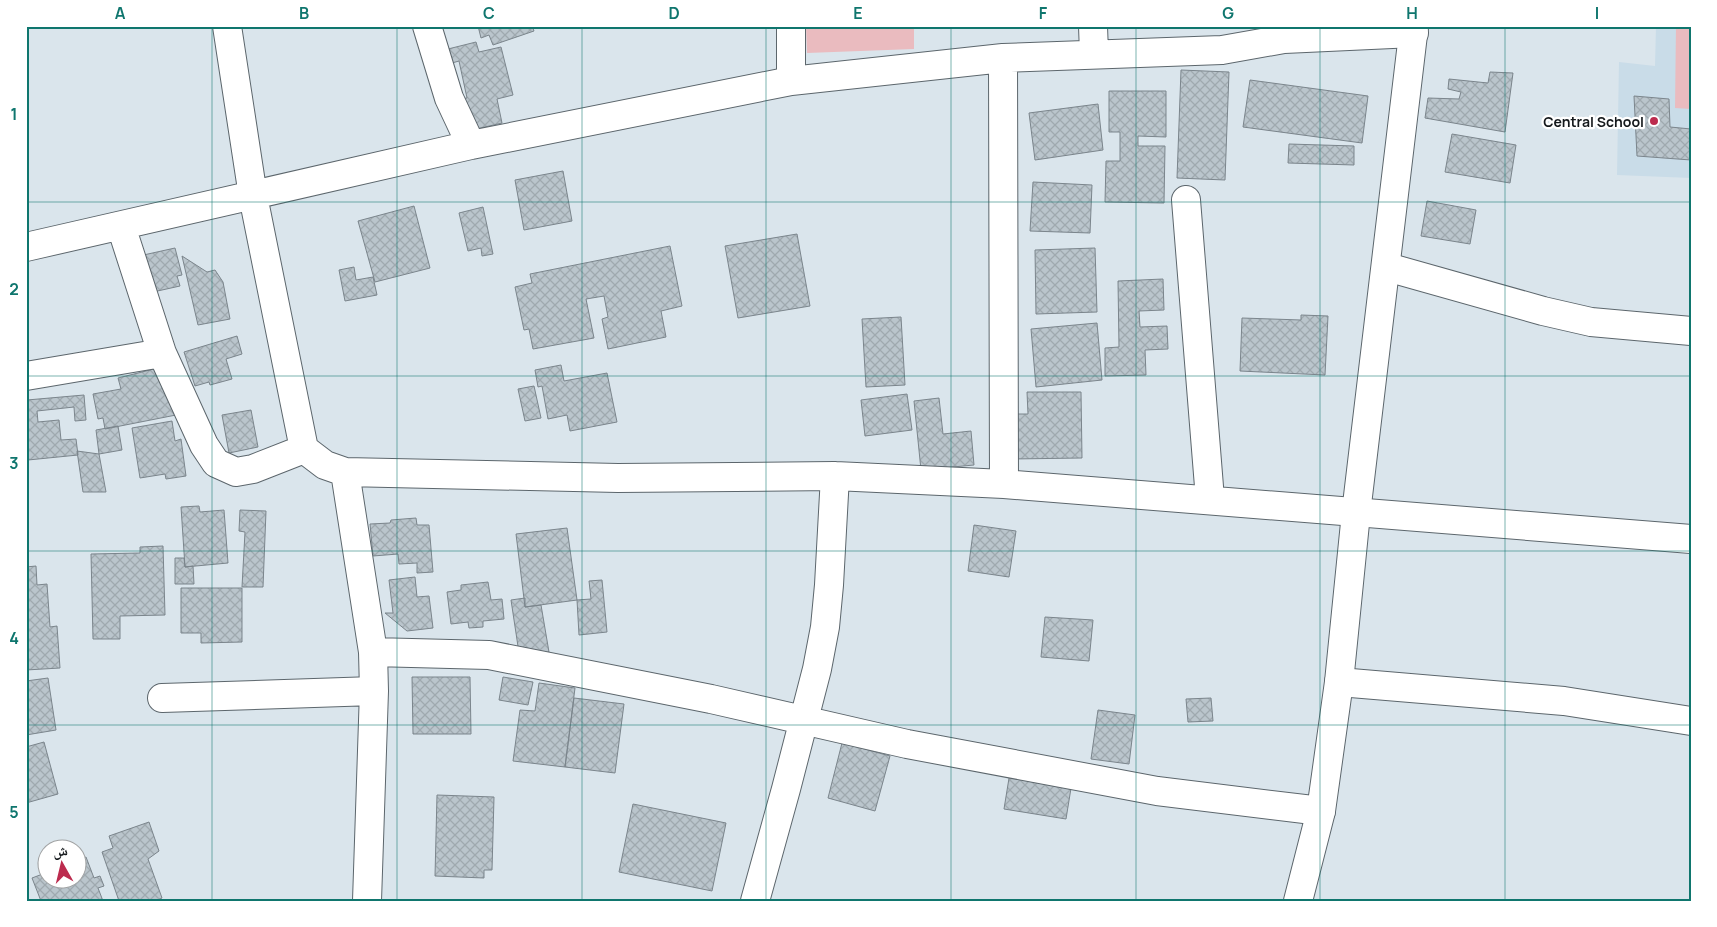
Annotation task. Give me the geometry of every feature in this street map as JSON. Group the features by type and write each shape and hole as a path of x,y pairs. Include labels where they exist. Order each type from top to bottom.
{"street":[{"path":"227,26 253,196 304,449 325,465 345,472 618,478 835,476 1004,484 1691,538"},
{"path":"427,26 449,98 471,145"},
{"path":"791,26 791,81"},
{"path":"1093,26 1094,53"},
{"path":"26,247 471,145 791,81 1003,58 1094,53 1222,50 1284,39 1414,30 1356,513 1339,682 1321,811 1298,901"},
{"path":"1003,58 1004,484"},
{"path":"1186,200 1210,499"},
{"path":"121,226 162,353 204,445 216,463 222,468 236,472 253,469 304,449"},
{"path":"1387,267 1581,320 1691,331"},
{"path":"26,376 162,353"},
{"path":"345,472 373,652 374,691 367,901"},
{"path":"755,901 804,718 825,627 835,476"},
{"path":"373,652 489,656 804,718 907,744 1157,791 1321,811"},
{"path":"1339,682 1564,701 1691,721"},
{"path":"162,698 374,691"}],"shaded area":[{"path":"806,26 914,26 914,49 807,53"},
{"name":"Central School","path":"1656,26 1691,26 1691,178 1617,175 1619,62 1655,66"},
{"path":"1676,26 1691,26 1691,109 1675,108"}],"building":[{"path":"478,26 532,26 534,31 493,45 489,35 481,38"},
{"path":"476,42 479,52 501,47 513,95 497,99 502,123 472,130 461,99 467,98 459,61 452,63 448,49"},
{"path":"1181,70 1229,72 1225,180 1177,178"},
{"path":"1490,72 1513,73 1505,132 1425,118 1428,98 1459,99 1461,92 1448,89 1449,79 1488,83"},
{"path":"1250,80 1368,96 1362,143 1243,127"},
{"path":"1109,91 1166,91 1166,137 1138,136 1138,146 1165,146 1164,203 1105,202 1106,161 1120,161 1120,132 1109,132"},
{"path":"1634,96 1669,99 1670,127 1691,129 1691,160 1637,156"},
{"path":"1098,104 1103,150 1035,160 1029,113"},
{"path":"1452,134 1516,145 1510,183 1445,172"},
{"path":"1289,144 1354,146 1354,165 1288,163"},
{"path":"563,171 572,221 524,230 515,180"},
{"path":"1033,182 1092,185 1090,233 1030,231"},
{"path":"1427,201 1476,210 1470,244 1421,236"},
{"path":"414,206 430,268 375,282 358,221"},
{"path":"483,207 493,254 482,256 481,248 468,251 459,213"},
{"path":"797,234 810,306 738,318 725,246"},
{"path":"670,246 682,306 661,311 666,337 608,349 602,319 608,317 604,296 586,299 594,338 533,349 529,329 524,330 515,287 532,283 530,274"},
{"path":"175,248 182,275 177,276 180,286 153,292 139,256"},
{"path":"1095,248 1097,312 1036,314 1035,250"},
{"path":"182,256 207,272 215,270 223,282 230,319 198,325"},
{"path":"354,267 356,280 373,277 377,295 345,301 339,270"},
{"path":"1163,279 1164,310 1139,311 1140,327 1167,326 1168,349 1145,350 1146,375 1105,376 1105,348 1119,347 1118,281"},
{"path":"1301,315 1328,316 1325,375 1240,371 1242,318 1301,320"},
{"path":"901,317 905,385 866,387 862,319"},
{"path":"1097,323 1102,380 1036,387 1031,329"},
{"path":"237,336 242,354 226,359 232,379 210,385 209,382 195,386 184,352"},
{"path":"561,365 564,381 607,373 617,422 570,431 567,415 548,419 542,386 538,387 535,370"},
{"path":"158,368 176,415 105,429 103,418 98,419 93,394 121,389 118,378"},
{"path":"534,386 541,418 525,421 518,389"},
{"path":"1027,392 1081,392 1082,458 1012,459 1011,414 1028,414"},
{"path":"907,394 912,430 865,436 861,400"},
{"path":"84,395 86,420 75,421 74,407 37,411 38,422 59,420 61,440 76,439 78,455 28,460 26,396 27,400"},
{"path":"939,398 943,434 971,431 974,465 921,470 914,401"},
{"path":"251,410 258,447 229,453 222,415"},
{"path":"172,421 175,441 181,439 186,476 166,479 165,474 140,478 132,428"},
{"path":"118,426 122,450 99,454 96,430"},
{"path":"77,451 99,454 106,492 83,492"},
{"path":"199,506 200,512 224,510 228,563 185,567 181,507"},
{"path":"240,510 266,511 263,587 242,587 245,532 239,531"},
{"path":"416,518 417,525 429,525 433,572 417,573 417,563 399,564 398,554 373,556 370,524 390,523 391,520"},
{"path":"974,525 1016,531 1009,577 968,571"},
{"path":"567,528 577,600 525,607 516,534"},
{"path":"163,546 165,615 120,616 120,639 93,639 91,554 140,553 140,547"},
{"path":"175,558 184,558 185,567 193,566 194,584 175,584"},
{"path":"36,566 37,585 47,584 50,627 57,626 60,668 26,670 26,567"},
{"path":"415,577 417,597 429,596 433,628 407,631 385,613 393,613 389,580"},
{"path":"602,580 607,632 579,635 577,600 591,599 589,581"},
{"path":"488,582 491,600 502,599 504,619 483,621 483,627 469,628 468,622 451,624 447,592 461,590 461,585"},
{"path":"181,588 242,588 242,642 201,643 201,633 181,633"},
{"path":"525,598 525,607 541,605 550,658 519,653 511,600"},
{"path":"1045,617 1093,620 1089,661 1041,657"},
{"path":"412,677 470,677 471,734 413,734"},
{"path":"503,677 533,682 528,705 499,700"},
{"path":"48,678 56,730 26,735 26,681"},
{"path":"539,683 575,688 565,767 513,761 520,710 535,711"},
{"path":"574,698 624,704 615,773 565,767"},
{"path":"1211,698 1213,721 1188,722 1186,699"},
{"path":"1098,710 1135,715 1129,764 1091,759"},
{"path":"44,742 58,794 26,803 26,747"},
{"path":"842,743 890,756 875,811 828,798"},
{"path":"1010,772 1072,782 1066,819 1004,809"},
{"path":"437,795 494,797 492,870 484,870 484,878 435,876"},
{"path":"633,804 726,823 712,891 619,872"},
{"path":"149,822 159,851 148,859 162,898 155,901 119,901 102,852 113,848 109,836"},
{"path":"88,862 94,878 100,876 104,886 98,888 103,901 41,901 32,878 38,876 38,890 88,890"}],"place":[{"name":"Central School","path":"1654,121"}]}
